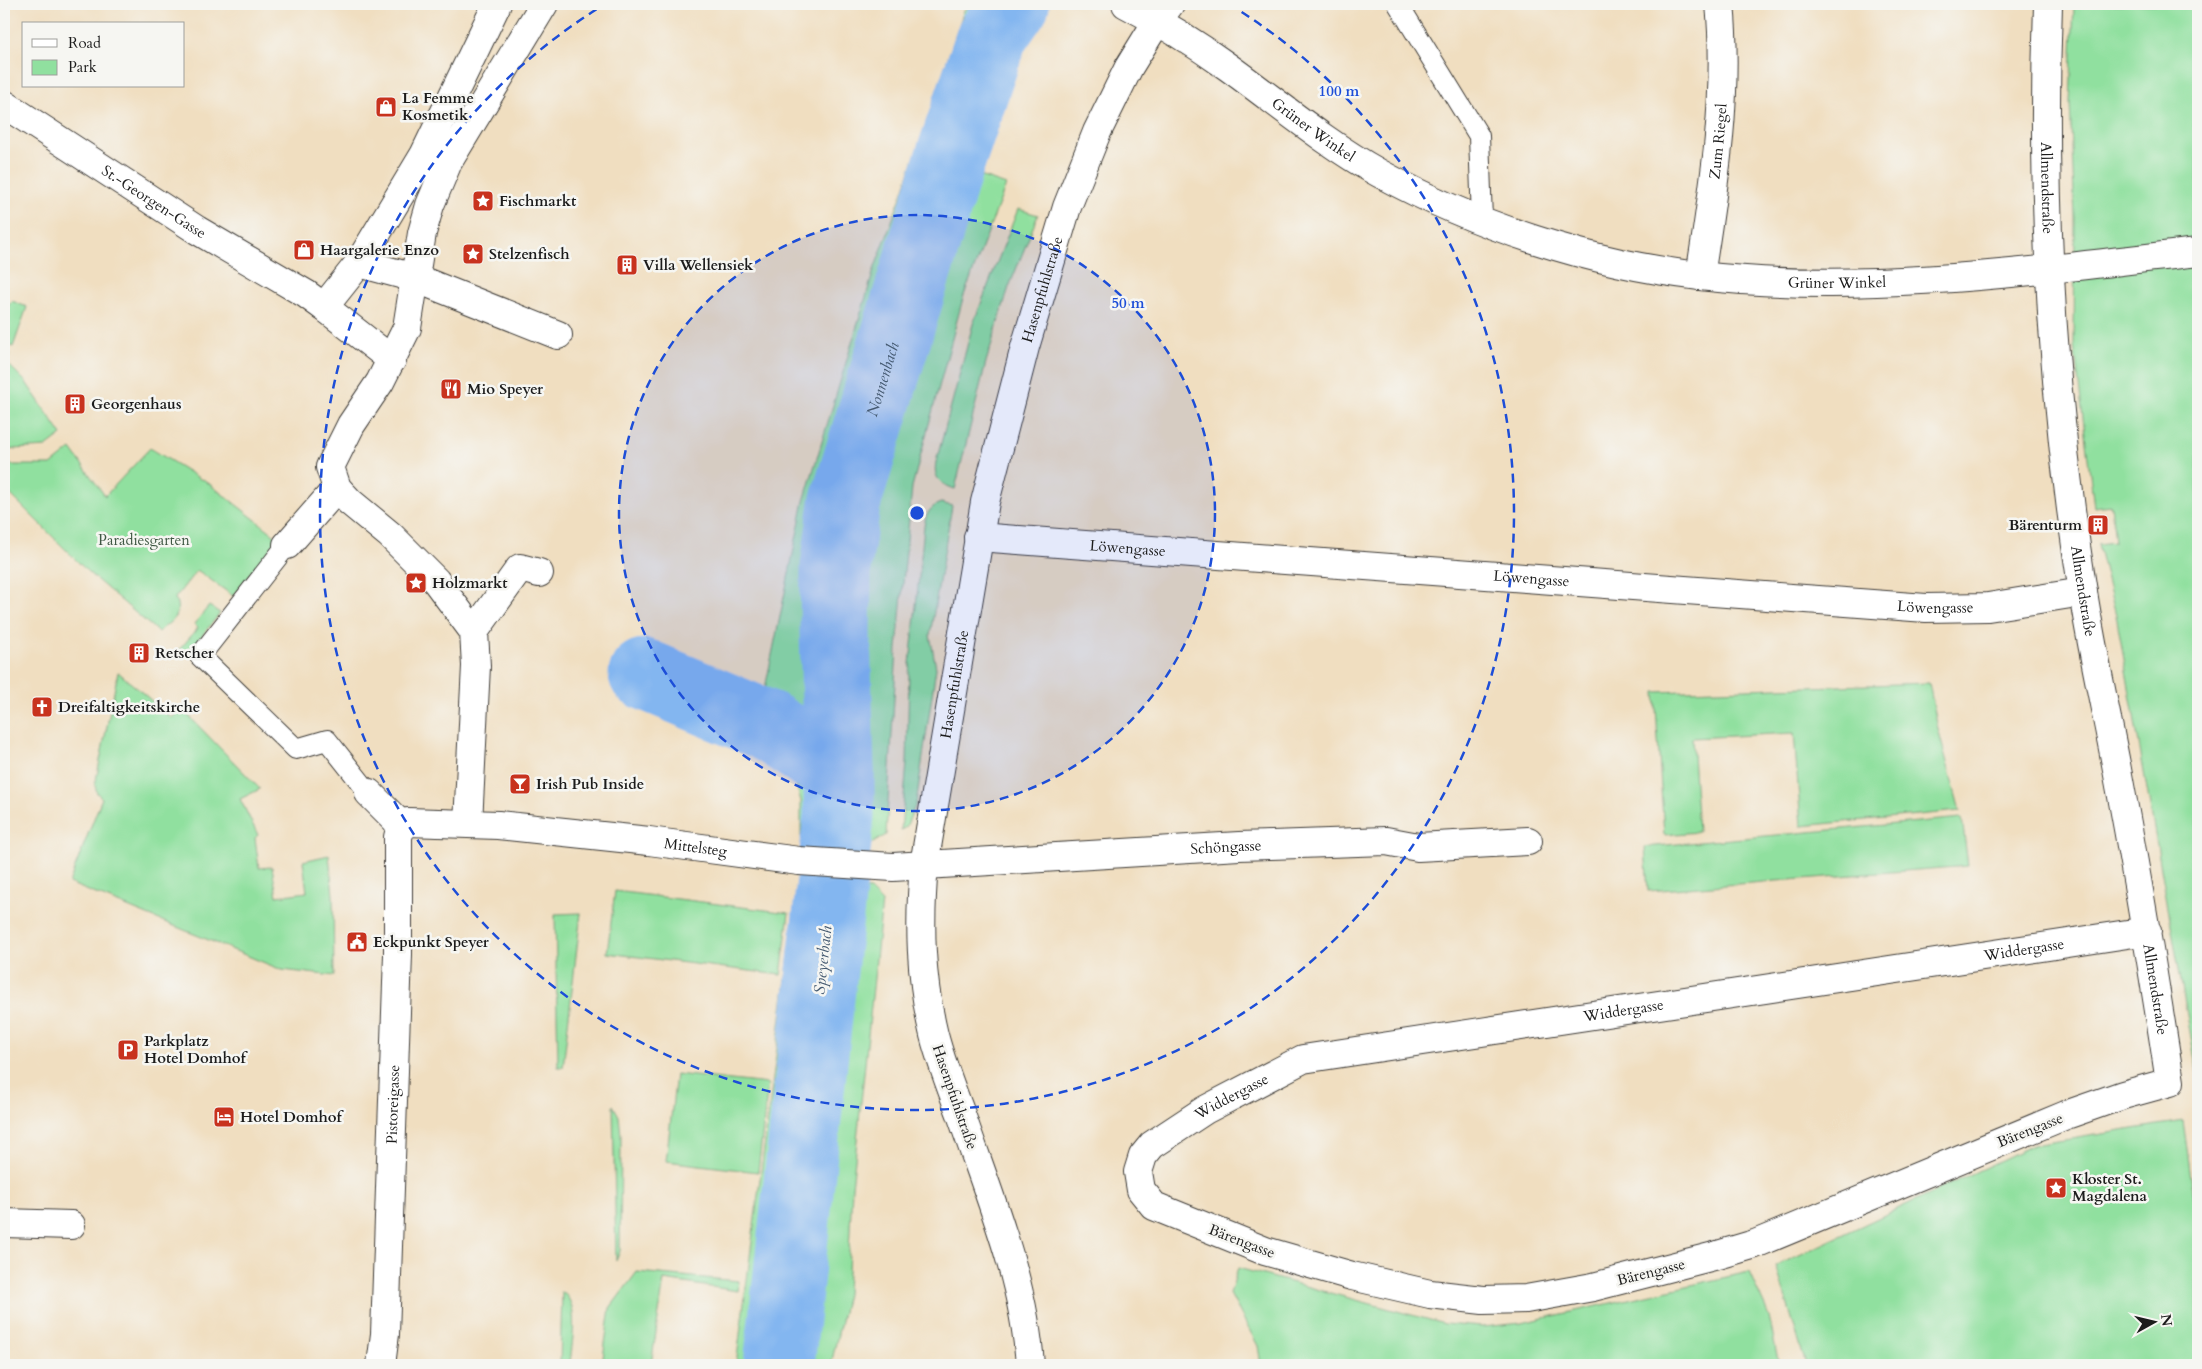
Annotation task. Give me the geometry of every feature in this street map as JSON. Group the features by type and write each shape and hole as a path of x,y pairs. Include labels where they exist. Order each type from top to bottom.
{"street":[{"path":"386,371 362,336 315,301 359,263 424,155 497,4"},
{"path":"370,793 400,835 408,822 414,821 468,824 476,666 474,632 436,581 390,535 350,502 337,488 330,467 351,425 386,371 407,328 422,233 430,204 448,162 544,4"},
{"name":"Grüner Winkel","path":"1126,4 1164,12 1226,66 1323,138 1378,172 1427,197 1482,220 1577,251 1632,265 1700,276 1793,282 1874,282 2050,269 2198,252"},
{"name":"Zum Riegel","path":"1700,276 1718,155 1723,69 1720,4"},
{"name":"Allmendstraße","path":"2048,4 2046,137 2050,269 2065,457 2083,592 2147,931 2170,1082"},
{"name":"Hasenpfuhlstraße","path":"1030,1365 1020,1296 1009,1254 934,1036 921,958 920,913 924,865 978,537 1024,347 1067,208 1097,132 1129,67 1164,12"},
{"name":"St.-Georgen-Gasse","path":"4,104 197,230 315,301"},
{"path":"359,263 415,278 558,334"},
{"path":"287,545 337,488"},
{"name":"Löwengasse","path":"978,537 1926,608 1988,607 2083,592"},
{"path":"474,632 520,568 539,573"},
{"name":"Mittelsteg","path":"468,824 603,836 799,861 884,866 924,865"},
{"name":"Pistoreigasse","path":"381,1365 385,1334 400,835"},
{"name":"Schöngasse","path":"924,865 1239,846 1386,841 1418,847 1528,841"},
{"name":"Widdergasse","path":"1138,1172 1143,1156 1152,1145 1205,1110 1304,1059 2147,931"},
{"name":"Bärengasse","path":"1138,1172 1141,1190 1154,1206 1265,1251 1352,1276 1430,1294 1483,1300 1526,1299 1593,1287 1755,1244 2066,1115 2123,1095 2170,1082"},
{"path":"4,1223 71,1225"}],"lane":[{"path":"1398,4 1479,136 1482,220"},
{"path":"287,545 200,656 296,750 327,740 370,793"}],"green space":[{"path":"971,4 1040,4 1048,7 1025,19 998,97 980,176 1006,185 963,298 912,487 897,648 886,835 873,843 801,837 801,801 794,779 766,757 762,703 804,501 874,270 902,194 964,10"},
{"path":"2074,4 2198,4 2198,1077 2117,620 2098,544 2115,542 2111,505 2094,507 2074,345 2075,218 2070,103"},
{"path":"1018,209 1038,215 1009,287 986,362 955,489 939,480 935,468 936,462 973,324"},
{"path":"12,301 27,307 13,347 4,343 4,310"},
{"path":"4,351 10,354 7,363 25,381 62,435 46,447 14,449 4,452"},
{"name":"Paradiesgarten","path":"150,448 203,479 279,538 233,596 197,570 175,598 177,610 174,618 158,632 89,573 4,488 4,469 9,465 51,465 71,449 105,496"},
{"path":"941,503 952,506 930,635 936,668 916,804 906,827 901,830 907,763 909,674 924,526 929,512"},
{"path":"209,606 220,613 186,656 179,650 198,628 194,624"},
{"path":"118,672 172,718 181,708 260,789 240,799 258,835 255,838 259,868 272,867 277,896 307,892 303,861 329,855 333,895 334,976 282,970 69,883 102,798 97,793 95,785"},
{"path":"1929,683 1938,729 1960,811 1801,826 1794,733 1692,738 1698,832 1664,835 1655,692"},
{"path":"1962,818 1968,866 1648,891 1645,847"},
{"path":"798,885 870,890 882,902 852,1188 847,1294 831,1365 736,1365"},
{"path":"615,891 789,913 781,975 607,953"},
{"path":"581,913 563,1067 558,1067 555,914"},
{"path":"676,1074 768,1084 758,1172 666,1161"},
{"path":"613,1105 619,1116 621,1135 620,1251 616,1261"},
{"name":"Kloster St. Magdalena","path":"2183,1121 2198,1226 2198,1365 1806,1365 1776,1266 2033,1145"},
{"path":"1238,1268 1445,1324 1482,1327 1522,1323 1749,1272 1769,1316 1779,1365 1261,1365 1258,1346 1230,1294"},
{"path":"637,1272 739,1281 738,1291 664,1280 651,1365 602,1365 610,1308"},
{"path":"562,1292 568,1298 573,1315 574,1326 570,1365 560,1365"}],"waterway":[{"name":"Nonnenbach","path":"839,772 835,632 836,567 845,504 948,166 992,36 1014,4"},
{"name":"Speyerbach","path":"644,674 768,726 839,772 839,815 779,1365"}],"place":[{"name":"La Femme Kosmetik","path":"386,107"},
{"name":"Fischmarkt","path":"483,201"},
{"name":"Haargalerie Enzo","path":"304,250"},
{"name":"Stelzenfisch","path":"473,254"},
{"name":"Villa Wellensiek","path":"627,265"},
{"name":"Mio Speyer","path":"451,389"},
{"name":"Georgenhaus","path":"75,404"},
{"name":"Bärenturm","path":"2098,525"},
{"name":"Holzmarkt","path":"416,583"},
{"name":"Retscher","path":"139,653"},
{"name":"Dreifaltigkeitskirche","path":"42,707"},
{"name":"Irish Pub Inside","path":"520,784"},
{"name":"Eckpunkt Speyer","path":"357,942"},
{"name":"Parkplatz Hotel Domhof","path":"128,1050"},
{"name":"Hotel Domhof","path":"224,1117"},
{"name":"Kloster St. Magdalena","path":"2056,1188"}]}
